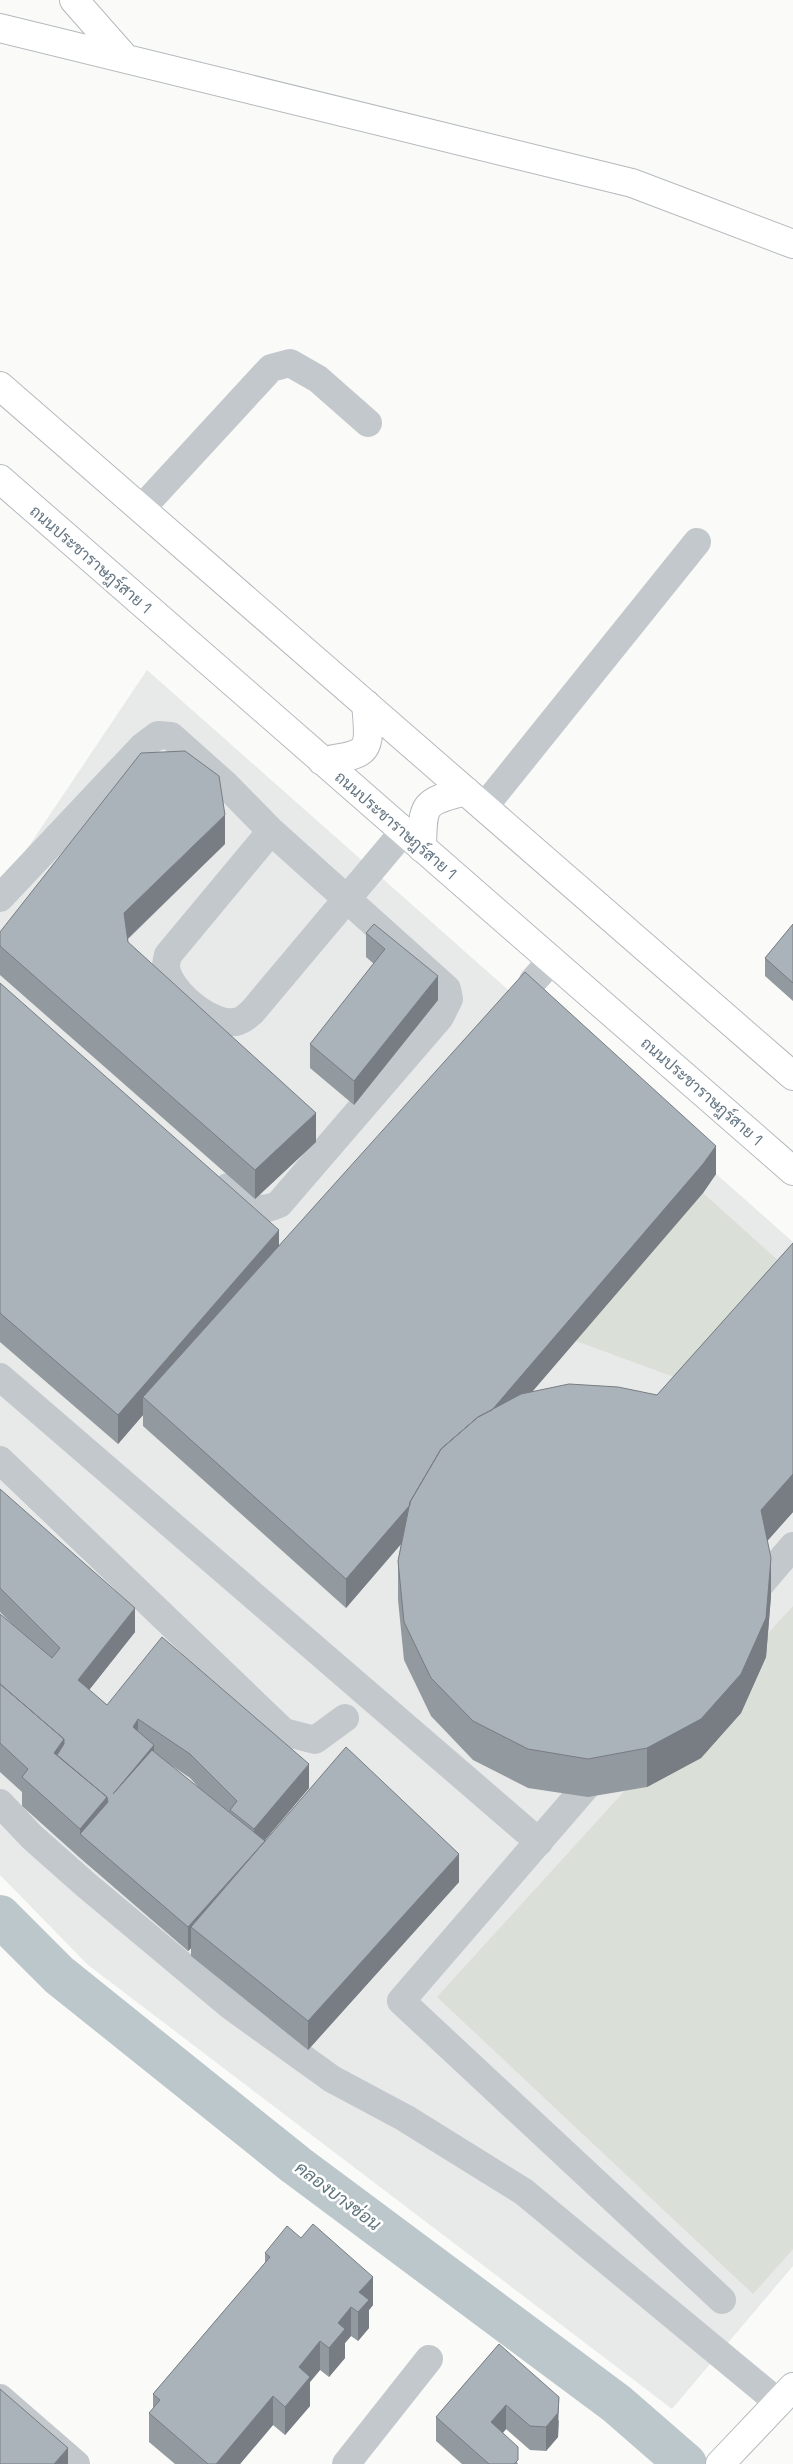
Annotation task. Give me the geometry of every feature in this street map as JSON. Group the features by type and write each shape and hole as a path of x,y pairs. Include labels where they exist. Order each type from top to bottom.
{"main road":[{"path":"74,0 125,58"},
{"path":"0,28 632,183 793,244"},
{"path":"0,386 793,1076"},
{"name":"ถนนประชาราษฎร์สาย 1","path":"0,479 793,1171"},
{"path":"322,760 355,756 363,749 370,737 366,704"},
{"path":"413,840 429,804 439,798 475,799"},
{"path":"721,2462 786,2395"}],"street":[{"path":"142,509 271,368 290,363 318,379 368,423"},
{"path":"475,799 697,542"},
{"path":"0,898 142,747 158,735 171,736 226,785 271,831 347,897 447,989 449,999 447,1006 279,1204 264,1210 255,1209 212,1173"},
{"path":"271,831 168,955 166,965 168,976 190,1002 216,1019 230,1022 244,1019 347,897 413,840"},
{"path":"498,1031 525,1001 534,981 552,960"},
{"path":"0,1376 539,1842"},
{"path":"0,1460 284,1732 315,1740 345,1718"},
{"path":"728,1622 793,1546"},
{"path":"617,1751 401,2001 722,2300"},
{"path":"0,1803 32,1837 232,2007 332,2079 405,2118 524,2192 786,2395"},
{"path":"346,2464 429,2359"},
{"path":"0,2398 76,2464"}],"shaded area":[{"path":"147,670 793,1242 793,2266 672,2409 88,1965 0,1875 0,889"},
{"path":"703,1193 791,1272 685,1381 576,1341"},
{"path":"793,1606 793,2249 753,2294 437,1997"}],"building":[{"path":"185,751 219,776 225,815 124,913 128,942 316,1113 255,1170 0,946 0,932 141,753"},
{"path":"374,924 438,976 354,1081 310,1044 385,949 366,933"},
{"path":"793,924 793,983 765,958"},
{"path":"525,972 716,1146 703,1164 492,1410 478,1417 441,1449 410,1505 346,1579 143,1397"},
{"path":"0,983 279,1230 118,1415 0,1313"},
{"path":"793,1243 793,1474 761,1510 771,1558 766,1618 741,1674 701,1719 647,1748 588,1759 528,1749 473,1721 431,1678 404,1622 398,1561 410,1502 441,1449 478,1417 521,1394 569,1384 618,1387 657,1395"},
{"path":"0,1489 135,1608 78,1680 107,1705 162,1637 309,1764 254,1829 230,1810 237,1801 190,1754 138,1719 133,1727 154,1745 113,1794 152,1750 265,1841 188,1927 80,1834 108,1802 107,1797 57,1755 64,1744 64,1739 0,1684 0,1614 52,1658 60,1648 0,1588"},
{"path":"0,1684 64,1739 54,1753 107,1797 80,1829 22,1777 28,1769 0,1743"},
{"path":"346,1747 459,1854 308,2021 191,1927"},
{"path":"313,2224 373,2277 359,2292 369,2300 358,2312 351,2307 338,2323 345,2329 329,2348 320,2341 299,2367 310,2377 285,2407 273,2396 216,2464 208,2464 149,2413 160,2400 153,2394 270,2257 265,2253 287,2226 301,2238"},
{"path":"499,2344 559,2397 558,2413 546,2427 530,2426 506,2405 491,2422 518,2447 518,2460 514,2464 489,2464 436,2417"},
{"path":"0,2389 68,2448 54,2464 0,2464"}],"waterway":[{"name":"คลองบางซ่อน","path":"0,1916 59,1975 296,2165 617,2404 686,2464"}]}
